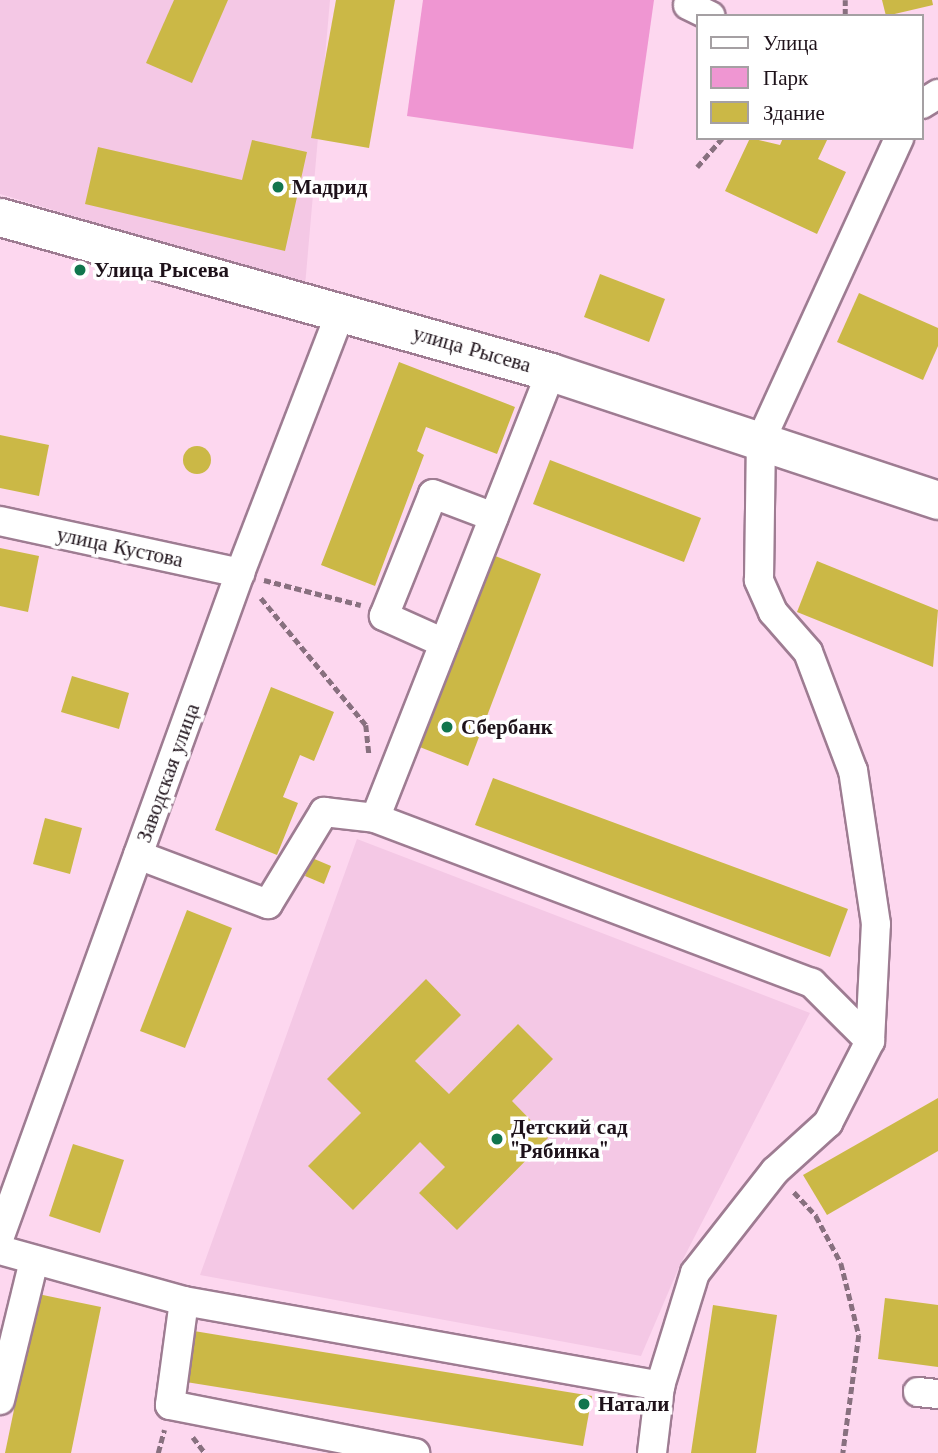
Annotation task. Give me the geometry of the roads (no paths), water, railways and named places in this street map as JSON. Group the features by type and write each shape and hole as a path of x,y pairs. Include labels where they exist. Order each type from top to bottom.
{"main road":[{"name":"улица Рысева","path":"0,217 551,372 938,500"}],"street":[{"path":"652,1453 660,1386 695,1273 775,1171 828,1123 870,1041 876,924 853,771 808,652 773,612 759,580 761,440 898,140"},
{"name":"Заводская улица","path":"0,1236 240,573 341,311"},
{"path":"375,818 551,372"},
{"path":"444,643 384,616 433,494 494,517"},
{"name":"улица Кустова","path":"0,521 240,573"},
{"path":"138,855 268,904 324,812 375,818 812,983 870,1041"},
{"path":"0,1250 184,1301 660,1386"},
{"path":"0,1400 34,1260"},
{"path":"184,1301 170,1405 415,1453"}],"place":[{"name":"Мадрид","path":"278,187"},
{"name":"Улица Рысева","path":"80,270"},
{"name":"Сбербанк","path":"447,727"},
{"name":"Детский сад \"Рябинка\"","path":"497,1139"},
{"name":"Натали","path":"584,1404"}]}
